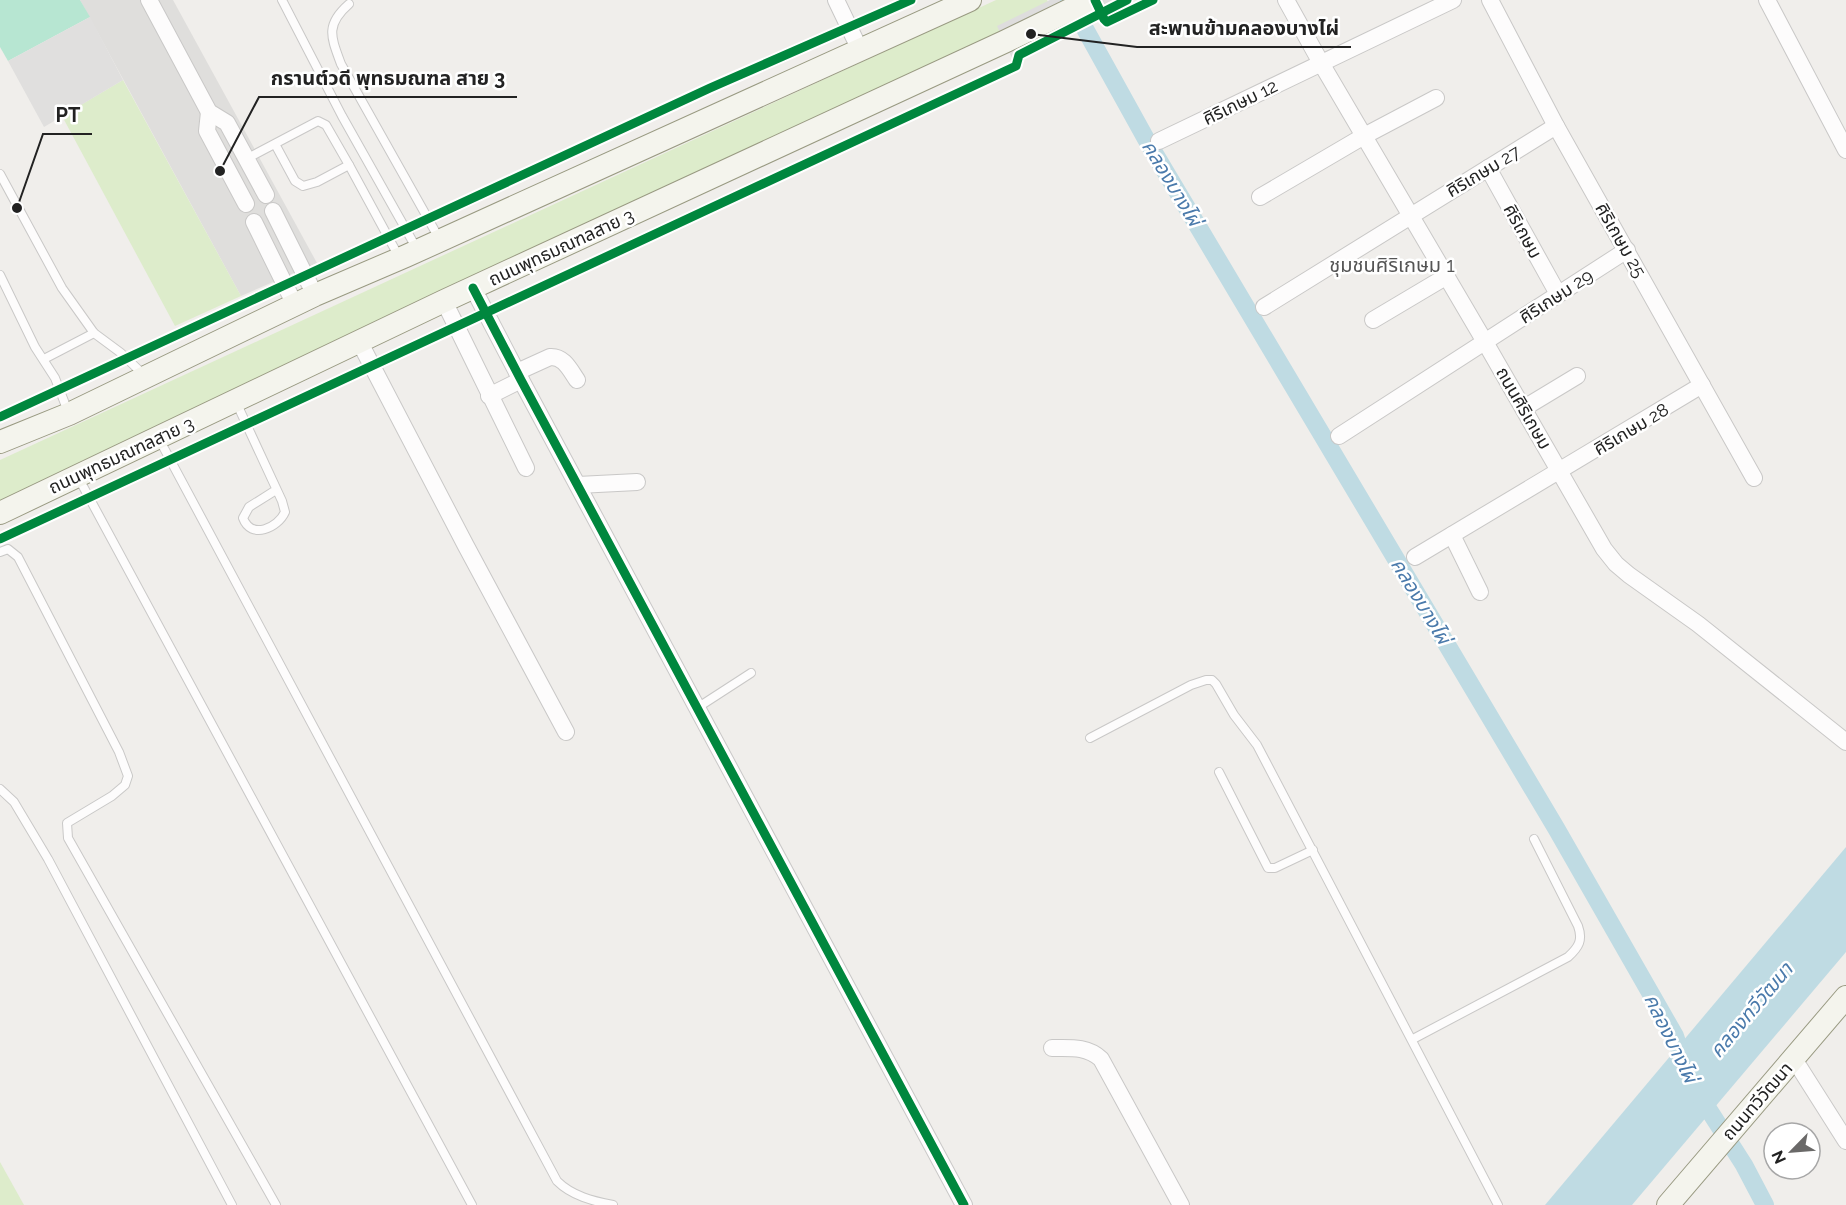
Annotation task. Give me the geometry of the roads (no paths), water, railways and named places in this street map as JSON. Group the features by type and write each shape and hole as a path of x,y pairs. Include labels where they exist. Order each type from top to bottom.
{"main road":[{"path":"0,442 69,414 315,295 409,255 970,0"},
{"name":"ถนนพุทธมณฑลสาย 3","path":"0,513 359,341 1090,0"},
{"name":"ถนนทวีวัฒนา","path":"1677,1201 1706,1161 1794,1059 1844,1008"}],"street":[{"path":"149,0 209,112 227,123 266,195"},
{"path":"836,0 860,50"},
{"name":"ถนนศิริเกษม","path":"1286,0 1604,549 1616,564 1698,624 1846,742"},
{"path":"1321,63 1453,0"},
{"name":"ศิริเกษม 25","path":"1490,0 1556,126 1754,478"},
{"path":"1767,0 1846,150"},
{"name":"ศิริเกษม 12","path":"1159,141 1321,63"},
{"path":"1260,197 1364,136 1436,98"},
{"path":"209,112 207,131 246,204"},
{"name":"ศิริเกษม 27","path":"1264,307 1556,126"},
{"name":"ศิริเกษม","path":"1488,168 1558,294"},
{"path":"273,211 315,295"},
{"path":"254,222 295,305"},
{"name":"ศิริเกษม 29","path":"1339,436 1627,250"},
{"path":"1373,320 1447,276"},
{"path":"473,288 964,1205"},
{"path":"444,301 526,468"},
{"path":"359,341 566,732"},
{"path":"489,396 550,357 556,356 562,360 577,380"},
{"path":"1524,408 1577,376"},
{"name":"ศิริเกษม 28","path":"1415,557 1702,385"},
{"path":"578,485 637,482"},
{"path":"1452,535 1480,592"},
{"path":"1052,1048 1084,1049 1094,1052 1101,1059 1181,1205"},
{"path":"1794,1059 1846,1141"}],"lane":[{"path":"282,0 342,116 409,255"},
{"path":"349,4 335,16 332,31 333,45 340,64 440,241"},
{"path":"246,159 321,121 326,125 349,165 409,255"},
{"path":"274,144 295,181 303,186 317,182 349,165"},
{"path":"0,174 62,288 94,333 121,353 146,377"},
{"path":"0,275 35,347 55,378 69,414"},
{"path":"44,358 94,333"},
{"path":"235,400 285,508 283,518 274,526 261,531 247,526 243,518 249,507 276,490"},
{"path":"158,437 557,1181 565,1189 591,1200 613,1205"},
{"path":"76,476 472,1205"},
{"path":"0,552 8,549 18,557 119,752 128,776 125,785 112,796 67,823 68,838 276,1205"},
{"path":"698,708 751,673"},
{"path":"1090,738 1191,686 1206,680 1212,680 1216,684 1234,715 1257,745 1498,1205"},
{"path":"1219,772 1268,868 1275,868 1313,850"},
{"path":"0,789 14,802 48,859 232,1205"},
{"path":"1413,1039 1568,957 1580,944 1581,936 1578,926 1534,839"}],"water":[{"name":"คลองทวีวัฒนา","path":"1846,847 1846,952 1632,1205 1545,1205"}],"waterway":[{"name":"คลองบางไผ่","path":"1069,0 1146,139 1556,828 1675,1036 1686,1069"},
{"name":"คลองบางไผ่","path":"1698,1093 1744,1165 1765,1205"}],"place":[{"name":"สะพานข้ามคลองบางไผ่","path":"1031,34"},
{"name":"กรานต์วดี พุทธมณฑล สาย 3","path":"220,171"},
{"name":"PT","path":"17,208"}],"district":[{"name":"ชุมชนศิริเกษม 1","path":"1392,265"}]}
